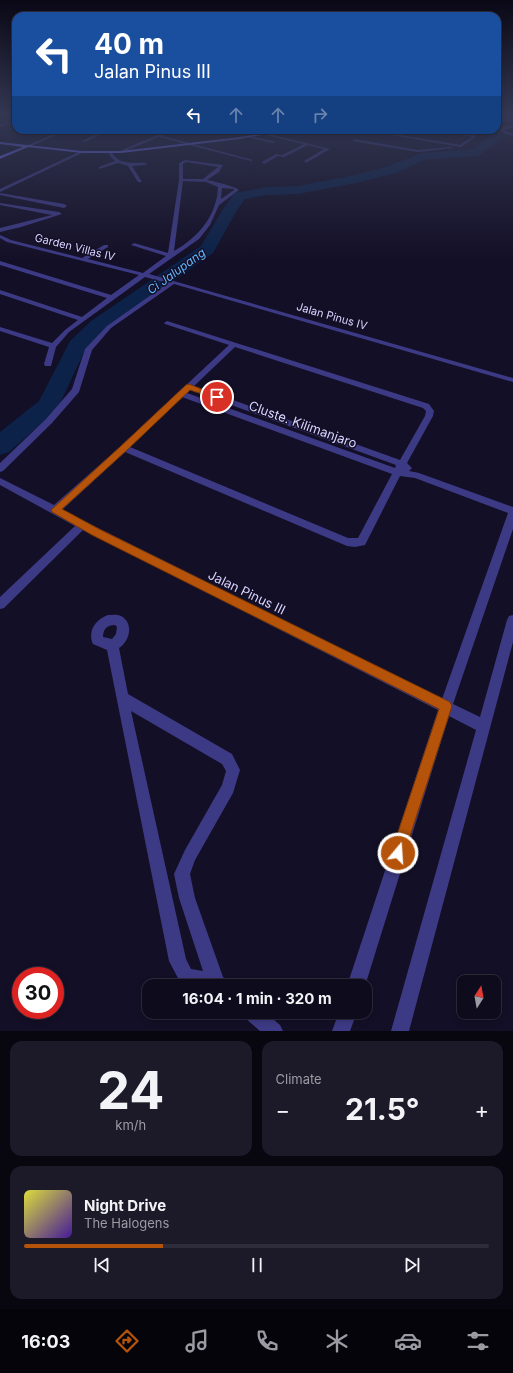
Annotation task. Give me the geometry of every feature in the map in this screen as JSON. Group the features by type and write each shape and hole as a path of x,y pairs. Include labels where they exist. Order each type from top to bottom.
{"street":[{"path":"0,191 59,163"},
{"path":"101,168 114,163"},
{"path":"121,163 130,166 145,164"},
{"path":"171,255 181,180 181,163"},
{"path":"203,163 221,166 217,171 203,181"},
{"path":"130,166 140,181"},
{"path":"181,180 203,181 218,184 220,186 235,188 237,190 216,205"},
{"path":"48,364 53,346 67,331 82,319 147,275 171,255 188,245 200,235 211,218 216,205 220,186"},
{"path":"0,194 64,206"},
{"path":"0,204 59,214 19,226 0,229"},
{"name":"Garden Villas IV","path":"1,236 9,240 82,260 147,275"},
{"path":"0,246 9,240"},
{"path":"134,245 171,255"},
{"path":"82,260 106,246"},
{"path":"0,263 114,298"},
{"name":"Jalan Pinus IV","path":"147,275 513,380"},
{"path":"0,469 49,421 76,390 89,349 108,327 171,281"},
{"path":"0,292 82,319"},
{"path":"124,448 347,542 355,543 361,542 399,468 430,416 430,411 426,406 167,323"},
{"path":"0,328 53,346"},
{"path":"55,510 124,448 233,345"},
{"name":"Cluste. Kilimanjaro","path":"189,387 513,512"},
{"name":"Cluste. Kilimanjaro","path":"181,394 399,468"},
{"name":"Jalan Pinus III","path":"0,481 82,525 446,706 483,726"},
{"path":"358,979 446,706 513,512"},
{"path":"0,604 82,525"},
{"path":"400,1031 513,620"},
{"path":"112,645 178,961 186,976 197,979"},
{"path":"122,698 227,759 233,770 228,788 190,855 182,874 187,898 216,979"},
{"path":"259,1019 274,1031"},
{"path":"342,1031 346,1019"}],"waterway":[{"name":"Ci Jalupang","path":"0,446 49,405 77,345 98,325 207,249 230,209 240,196 267,191 298,190 356,179 394,169 408,163"}],"route":[{"path":"217,397 189,387 55,510 82,525 446,706 398,853"}]}
